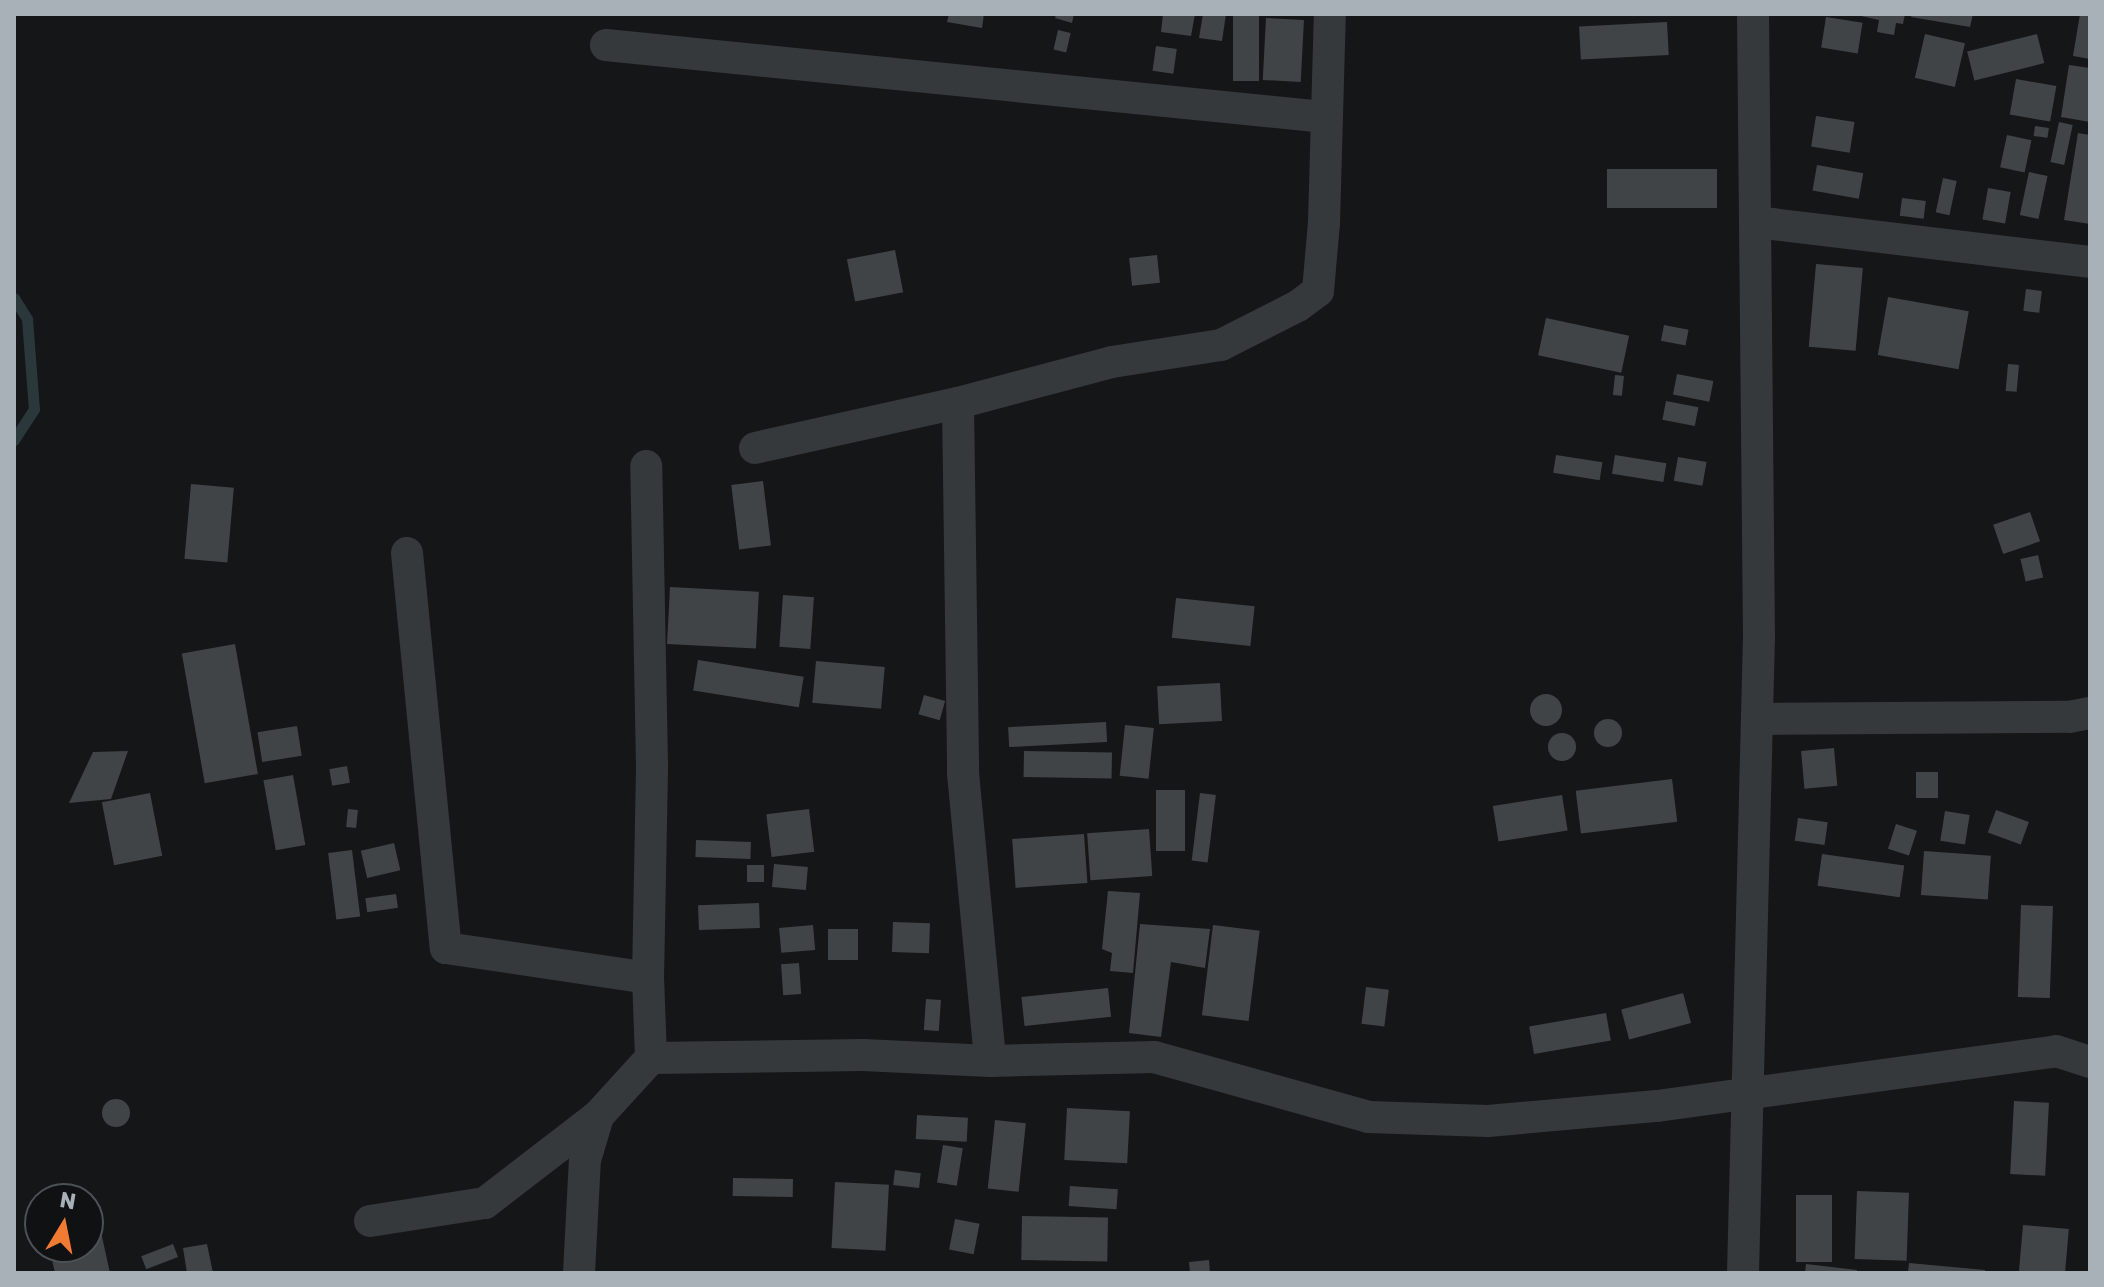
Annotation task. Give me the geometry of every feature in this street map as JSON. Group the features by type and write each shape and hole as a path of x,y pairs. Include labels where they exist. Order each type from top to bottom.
{"street":[{"path":"755,448 958,403 1112,362 1221,345 1298,306 1318,291 1330,14"},
{"path":"1743,1273 1757,719 1753,14"},
{"path":"606,45 1325,117"},
{"path":"1755,222 2090,262"},
{"path":"958,403 963,773 990,1061"},
{"path":"370,1221 485,1203 598,1116 651,1058 648,978 652,765 646,466"},
{"path":"407,553 446,948 648,978"},
{"path":"1757,719 2069,717 2090,713"},
{"path":"651,1058 863,1055 990,1061 1154,1057 1369,1117 1488,1121 1749,1094 2056,1051 2090,1062"},
{"path":"579,1273 585,1160 598,1116"}],"building":[{"path":"949,14 984,14 982,28 947,22"},
{"path":"1056,14 1074,14 1072,23 1055,18"},
{"path":"1163,14 1195,14 1191,36 1161,32"},
{"path":"1203,14 1226,14 1222,41 1199,38"},
{"path":"1233,14 1259,14 1259,81 1233,81"},
{"path":"1852,14 1905,14 1903,24 1896,23 1894,35 1877,32 1879,20"},
{"path":"1912,14 1973,14 1970,27 1911,17"},
{"path":"2080,14 2090,14 2090,59 2073,56"},
{"path":"1826,17 1863,23 1858,53 1821,48"},
{"path":"1266,18 1304,20 1301,82 1263,80"},
{"path":"1667,22 1669,55 1581,60 1579,27"},
{"path":"1058,30 1071,33 1066,52 1054,49"},
{"path":"1925,34 1965,43 1955,87 1915,78"},
{"path":"2037,34 2044,63 1974,81 1967,51"},
{"path":"1156,46 1177,49 1173,74 1153,71"},
{"path":"2069,65 2090,68 2090,122 2061,117"},
{"path":"2016,79 2056,86 2050,122 2010,114"},
{"path":"1816,116 1855,122 1850,153 1811,147"},
{"path":"2059,122 2073,125 2064,165 2050,162"},
{"path":"2035,126 2049,128 2047,138 2034,136"},
{"path":"2078,133 2090,135 2090,224 2064,220"},
{"path":"2007,135 2031,140 2025,172 2000,167"},
{"path":"1817,165 1863,173 1859,199 1812,191"},
{"path":"1607,169 1717,169 1717,208 1607,208"},
{"path":"2029,172 2048,176 2038,219 2020,215"},
{"path":"1943,178 1957,181 1949,215 1936,212"},
{"path":"1988,188 2011,192 2005,224 1982,220"},
{"path":"1902,198 1926,201 1924,219 1900,216"},
{"path":"895,250 903,292 855,302 847,259"},
{"path":"1157,255 1160,283 1132,286 1129,258"},
{"path":"1816,264 1863,268 1856,351 1809,347"},
{"path":"2026,289 2042,291 2039,313 2023,311"},
{"path":"1888,297 1969,311 1959,369 1878,355"},
{"path":"1546,318 1629,336 1621,373 1538,355"},
{"path":"1664,325 1689,330 1685,345 1661,341"},
{"path":"2008,364 2019,365 2017,392 2006,391"},
{"path":"1677,374 1713,381 1709,402 1673,395"},
{"path":"1615,375 1624,376 1622,396 1613,395"},
{"path":"1666,401 1698,407 1695,426 1662,420"},
{"path":"1556,455 1602,462 1600,480 1553,473"},
{"path":"1615,455 1666,463 1663,482 1612,474"},
{"path":"1678,457 1707,462 1702,486 1674,481"},
{"path":"763,481 771,546 739,549 731,485"},
{"path":"191,484 234,488 227,562 184,559"},
{"path":"2030,512 2040,541 2003,554 1993,525"},
{"path":"2038,555 2043,577 2026,581 2020,559"},
{"path":"670,587 759,592 756,649 667,644"},
{"path":"783,595 814,597 810,649 779,647"},
{"path":"1176,598 1255,606 1250,646 1172,638"},
{"path":"235,644 258,774 205,783 182,653"},
{"path":"698,660 804,677 799,707 693,691"},
{"path":"816,661 885,667 881,709 812,703"},
{"path":"1220,683 1222,721 1159,724 1157,686"},
{"path":"1546,694 1557,699 1562,710 1557,721 1546,726 1535,721 1530,710 1535,699"},
{"path":"924,695 945,701 940,720 918,714"},
{"path":"1608,719 1618,723 1622,733 1618,743 1608,747 1598,743 1594,733 1598,723"},
{"path":"1106,722 1107,742 1009,747 1008,727"},
{"path":"1125,725 1154,728 1149,779 1120,776"},
{"path":"297,726 302,756 262,762 257,732"},
{"path":"1562,733 1572,737 1576,747 1572,757 1562,761 1552,757 1548,747 1552,737"},
{"path":"1834,748 1837,786 1804,789 1801,751"},
{"path":"128,751 111,799 69,803 93,752"},
{"path":"1024,751 1112,753 1112,779 1024,777"},
{"path":"347,766 350,783 332,786 329,769"},
{"path":"1916,772 1938,772 1938,798 1916,798"},
{"path":"293,775 305,845 276,850 263,780"},
{"path":"1672,779 1677,822 1581,834 1576,791"},
{"path":"1156,790 1185,790 1185,851 1156,851"},
{"path":"150,793 162,856 114,865 102,802"},
{"path":"1200,793 1216,795 1208,862 1192,860"},
{"path":"1562,795 1568,831 1498,842 1493,806"},
{"path":"348,809 358,810 356,828 346,827"},
{"path":"809,809 814,852 772,857 766,814"},
{"path":"1996,810 2029,822 2021,845 1988,833"},
{"path":"1945,811 1970,815 1965,845 1940,841"},
{"path":"1798,818 1828,822 1825,845 1795,841"},
{"path":"1896,824 1917,831 1909,856 1888,849"},
{"path":"1149,829 1152,876 1090,880 1087,833"},
{"path":"1084,834 1087,883 1016,888 1012,839"},
{"path":"696,840 751,842 750,859 695,857"},
{"path":"394,843 400,870 367,878 361,851"},
{"path":"352,850 360,917 336,919 328,853"},
{"path":"1924,851 1991,856 1988,900 1921,895"},
{"path":"1822,854 1904,866 1900,897 1818,886"},
{"path":"774,864 808,867 806,890 772,887"},
{"path":"747,865 764,865 764,882 747,882"},
{"path":"1108,891 1140,893 1133,973 1110,971 1112,953 1102,949"},
{"path":"396,894 398,908 367,912 365,898"},
{"path":"759,903 760,928 699,930 698,905"},
{"path":"2021,905 2053,906 2050,998 2018,997"},
{"path":"893,922 930,923 929,953 892,952"},
{"path":"1140,924 1210,929 1205,968 1171,962 1161,1037 1129,1033"},
{"path":"813,925 815,950 781,953 779,928"},
{"path":"1213,925 1260,931 1249,1021 1202,1015"},
{"path":"828,929 858,929 858,960 828,960"},
{"path":"799,963 801,994 783,995 781,964"},
{"path":"1366,987 1389,990 1384,1027 1361,1024"},
{"path":"1108,988 1111,1017 1025,1026 1021,997"},
{"path":"1683,993 1691,1023 1629,1040 1621,1010"},
{"path":"926,999 941,1000 939,1031 924,1030"},
{"path":"1606,1013 1611,1041 1534,1054 1529,1027"},
{"path":"116,1099 126,1103 130,1113 126,1123 116,1127 106,1123 102,1113 106,1103"},
{"path":"2014,1101 2049,1103 2045,1176 2010,1174"},
{"path":"1067,1108 1130,1111 1127,1163 1064,1160"},
{"path":"917,1115 968,1118 967,1142 916,1139"},
{"path":"995,1120 1026,1123 1019,1192 988,1189"},
{"path":"943,1145 963,1148 957,1186 937,1183"},
{"path":"895,1170 921,1173 919,1188 893,1185"},
{"path":"733,1178 793,1179 793,1197 733,1196"},
{"path":"835,1182 889,1185 885,1251 832,1248"},
{"path":"1070,1186 1118,1189 1116,1209 1069,1206"},
{"path":"1857,1191 1909,1193 1907,1261 1855,1259"},
{"path":"1796,1195 1832,1195 1832,1262 1796,1262"},
{"path":"1022,1216 1108,1218 1107,1261 1021,1260"},
{"path":"955,1219 980,1224 974,1254 949,1249"},
{"path":"2023,1225 2069,1229 2065,1273 2019,1273"},
{"path":"173,1244 178,1257 146,1269 141,1256"},
{"path":"207,1244 213,1273 187,1273 183,1248"},
{"path":"104,1246 110,1273 55,1273 53,1263 104,1263"},
{"path":"1209,1260 1210,1273 1190,1273 1189,1262"},
{"path":"1909,1263 1985,1270 1985,1273 1908,1273"},
{"path":"1806,1264 1857,1270 1856,1273 1805,1273"}],"waterway":[{"path":"14,298 27,319 34,409 14,440"}]}
